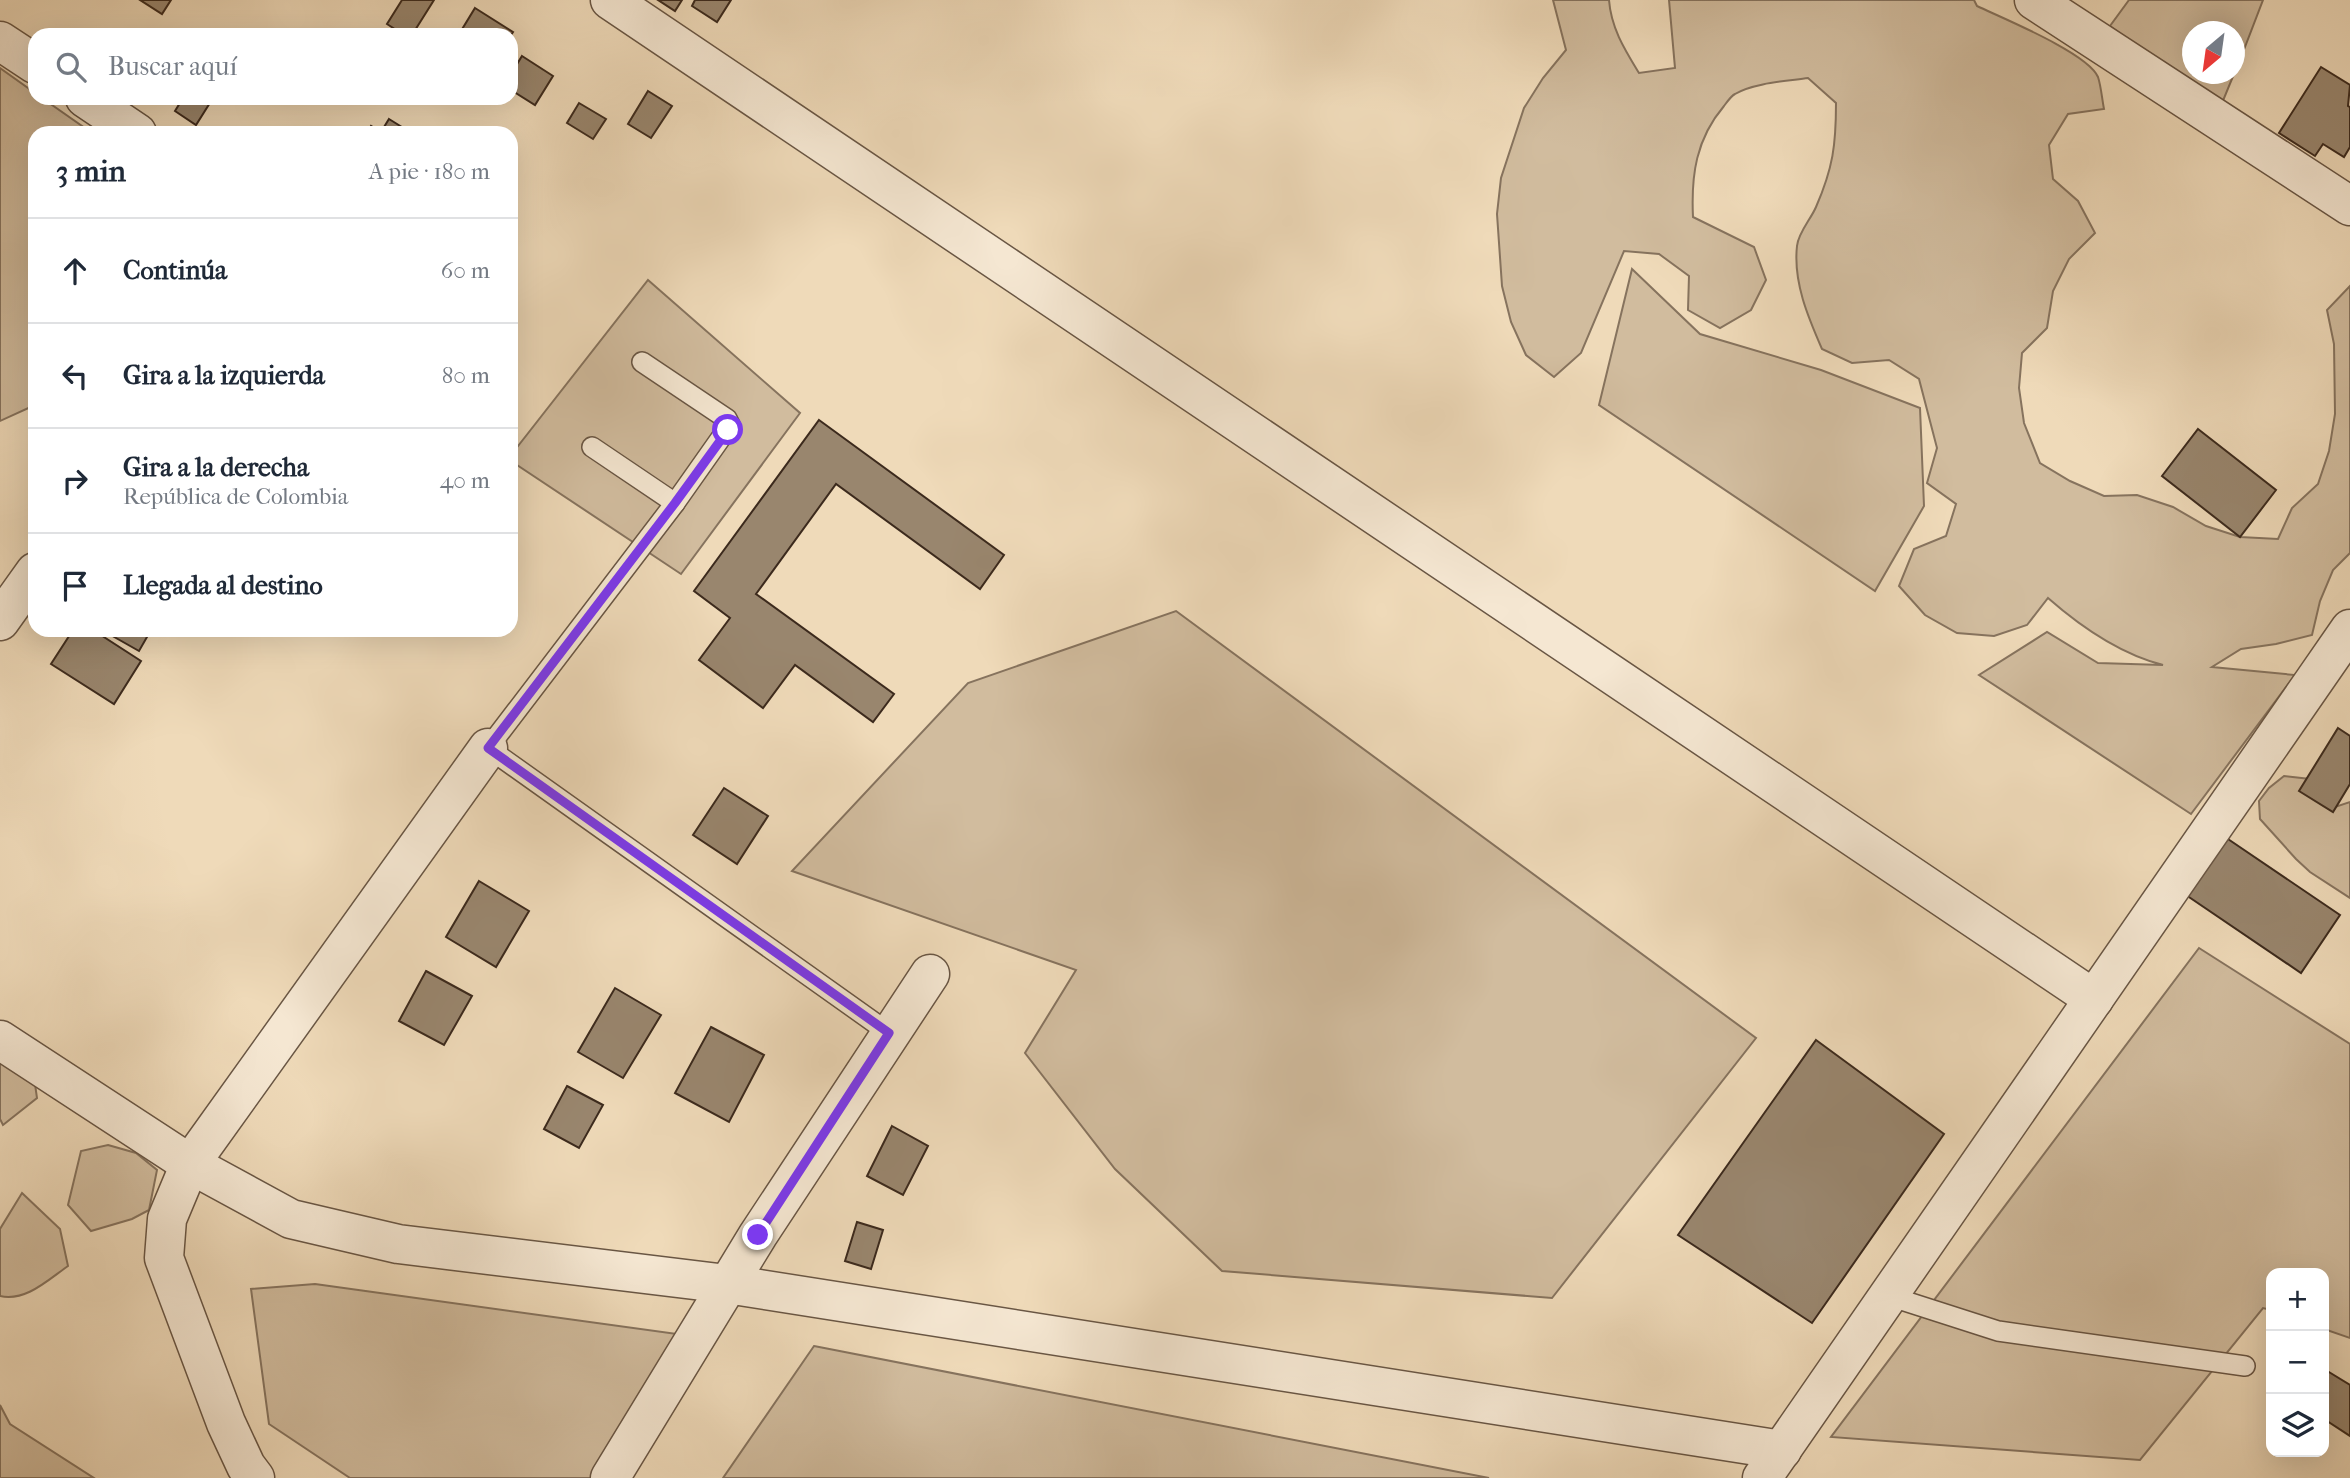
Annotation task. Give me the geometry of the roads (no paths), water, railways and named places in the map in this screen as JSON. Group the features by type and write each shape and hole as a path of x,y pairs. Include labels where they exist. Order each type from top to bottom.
{"street":[{"path":"610,0 2094,999"},
{"path":"2060,7 2350,206"},
{"path":"0,41 28,59"},
{"path":"95,105 127,126"},
{"path":"0,621 28,582"},
{"path":"0,1040 190,1164 291,1219 398,1244 727,1284 1772,1464 2350,629"},
{"path":"255,1478 246,1466 226,1423 164,1258 167,1219 190,1164 488,748"},
{"path":"610,1478 727,1284 930,974"}],"lane":[{"path":"642,362 727,419 730,425 675,503 488,748 889,1033"},
{"path":"592,447 675,503"},
{"path":"1889,1296 1998,1331 2245,1366"}]}
